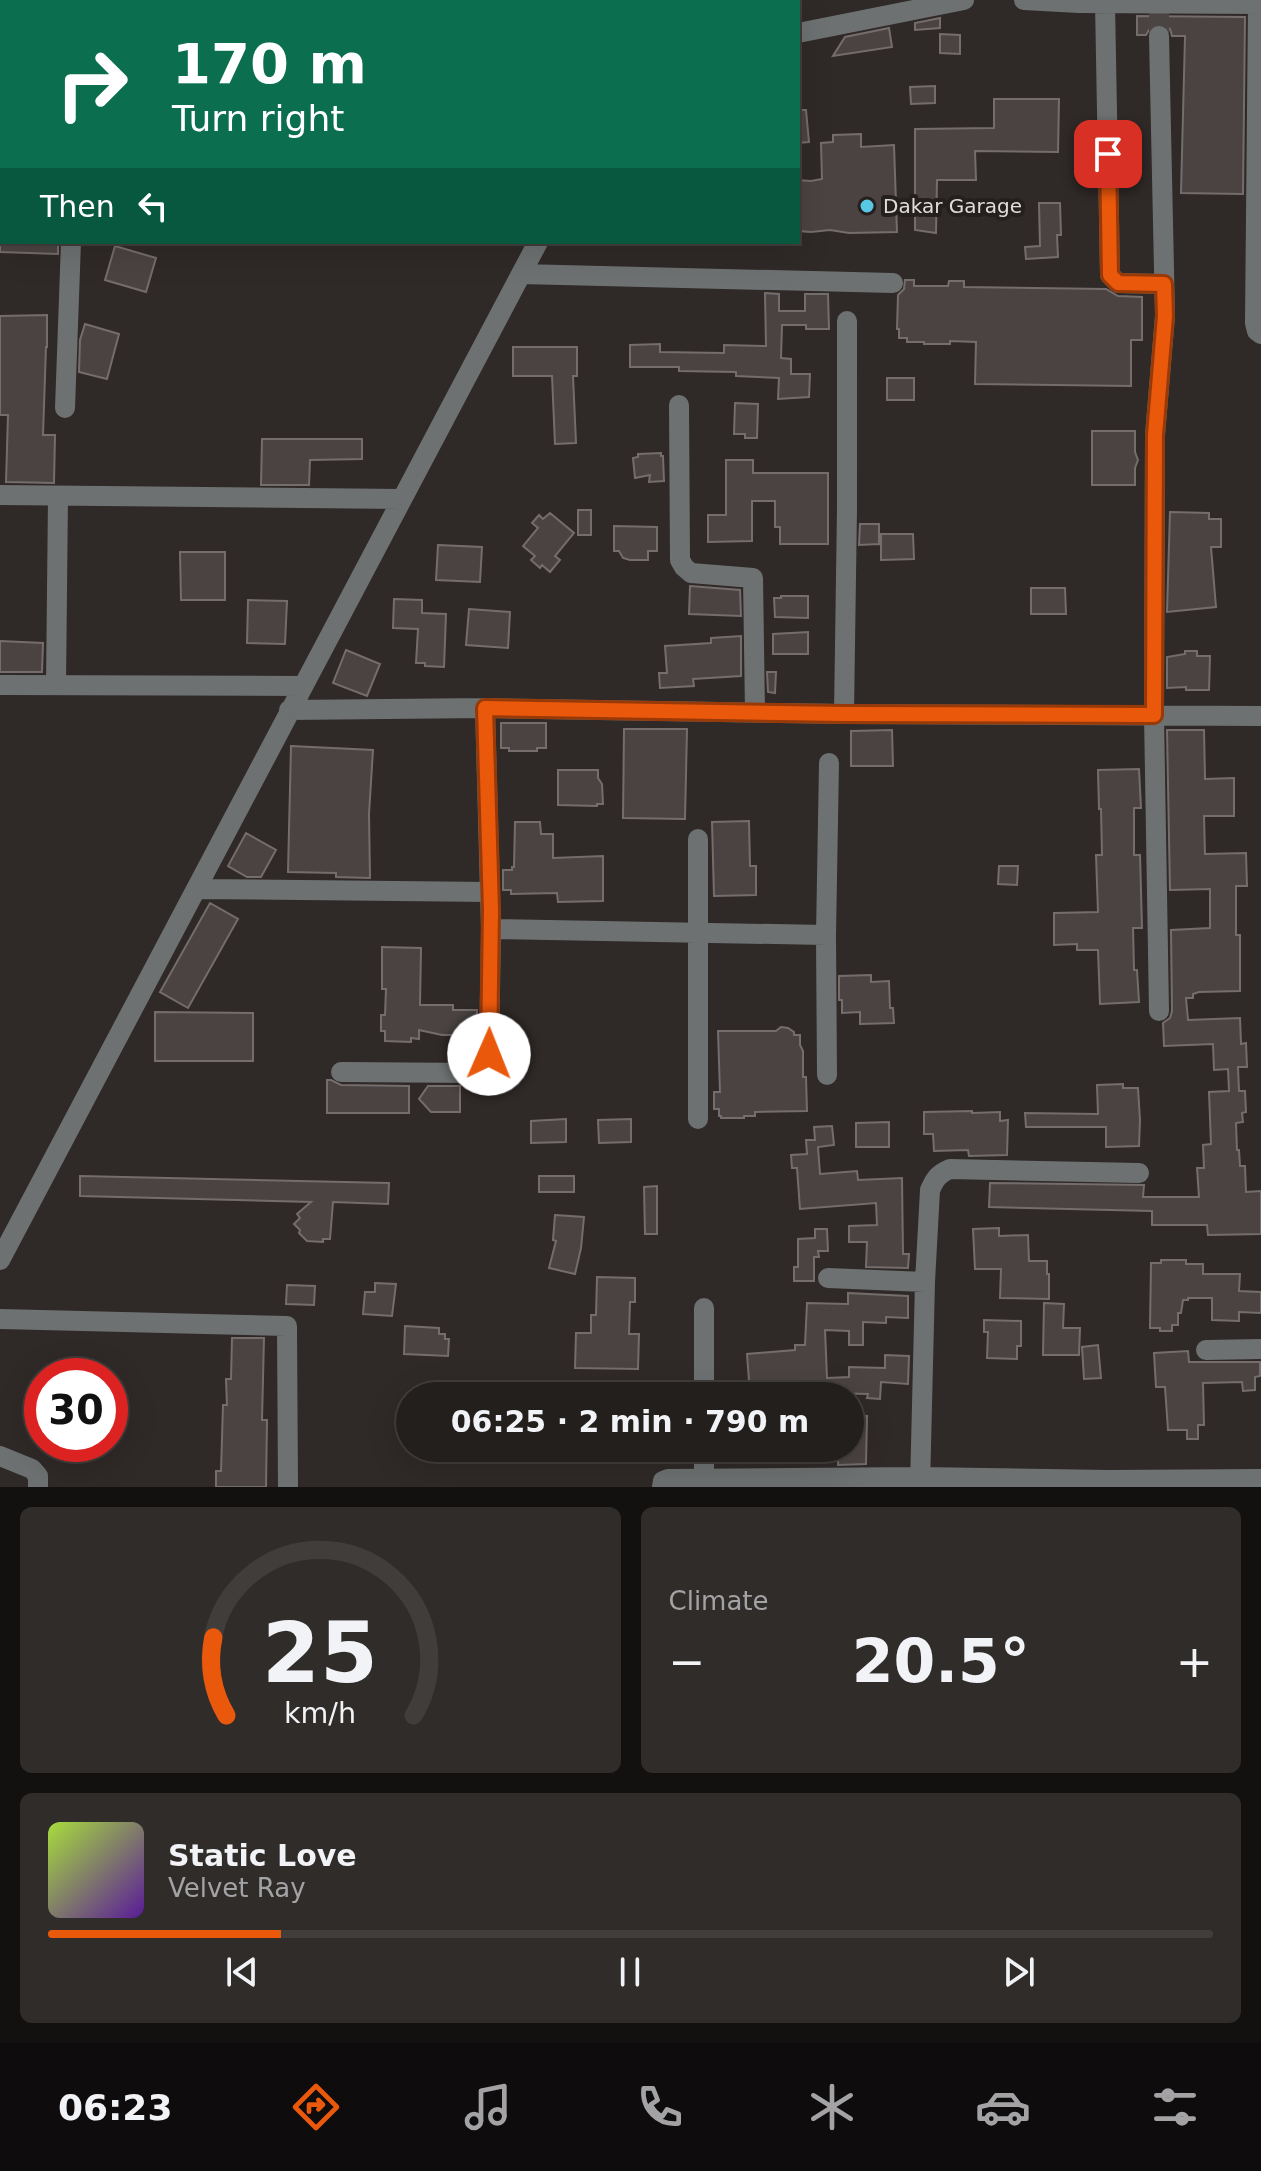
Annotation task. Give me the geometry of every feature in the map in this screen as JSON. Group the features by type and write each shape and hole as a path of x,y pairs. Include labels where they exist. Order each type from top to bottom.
{"street":[{"path":"800,33 964,0"},
{"path":"1024,0 1159,8 1260,4 1255,323 1261,334"},
{"path":"1105,3 1110,275 1118,283 1164,284"},
{"path":"1159,36 1165,316 1155,435 1154,715 1159,1011"},
{"path":"65,408 71,244"},
{"path":"0,1260 537,244"},
{"path":"521,274 893,283"},
{"path":"844,714 847,321"},
{"path":"679,405 680,560 691,573 753,578 755,712"},
{"path":"0,495 402,499"},
{"path":"56,685 58,496"},
{"path":"0,685 302,686"},
{"path":"289,710 485,708 1261,716"},
{"path":"341,1072 477,1073 487,1066 491,929 485,708"},
{"path":"827,1075 829,763"},
{"path":"698,839 698,1119"},
{"path":"196,889 490,892"},
{"path":"491,929 826,935"},
{"path":"920,1482 930,1190 940,1173 950,1169 1139,1173"},
{"path":"828,1278 925,1282"},
{"path":"704,1308 704,1382"},
{"path":"0,1319 287,1326 288,1487"},
{"path":"1206,1350 1261,1349"},
{"path":"0,1456 32,1469 38,1476 38,1487"},
{"path":"704,1462 704,1480"},
{"path":"662,1487 663,1481 668,1479 727,1483 1108,1484 1261,1479"}],"building":[{"path":"1137,16 1245,17 1243,194 1181,193 1185,36 1172,36 1170,29 1160,23 1152,25 1146,35 1137,35"},
{"path":"940,18 940,28 915,30 915,23"},
{"path":"889,28 892,47 833,56 845,37"},
{"path":"940,34 960,35 960,54 940,53"},
{"path":"935,86 935,103 911,104 910,87"},
{"path":"994,99 1059,99 1058,152 975,151 976,180 937,180 936,233 915,230 915,129 994,128"},
{"path":"800,110 806,110 809,142 800,143"},
{"name":"Dakar Garage","path":"861,134 861,147 894,145 897,232 800,231 800,180 822,179 821,143 833,142 833,135"},
{"path":"1039,203 1060,203 1058,257 1026,259 1025,247 1040,246"},
{"path":"0,244 58,244 58,254 0,252"},
{"path":"115,246 156,258 146,292 105,280"},
{"path":"905,280 914,280 914,286 948,286 949,281 964,281 964,287 1106,289 1118,296 1142,297 1142,340 1131,340 1131,386 975,384 976,342 924,344 899,338 898,295 904,289"},
{"path":"765,293 779,294 779,311 805,311 805,294 828,294 829,329 782,325 781,358 791,359 791,374 810,374 809,397 778,399 779,378 736,376 736,372 679,371 679,367 630,367 630,345 660,344 660,352 724,353 724,345 766,346"},
{"path":"47,315 43,435 55,435 54,483 6,482 8,415 0,415 0,316"},
{"path":"85,324 119,334 107,379 79,372 80,340"},
{"path":"513,347 577,347 577,376 573,376 576,443 555,444 552,376 513,376"},
{"path":"887,378 914,378 914,400 887,400"},
{"path":"735,403 758,404 757,438 734,434"},
{"path":"1092,431 1135,431 1138,460 1135,485 1092,485"},
{"path":"262,439 362,439 362,459 310,460 309,485 261,485"},
{"path":"661,453 664,481 649,482 650,475 635,478 633,458 638,454"},
{"path":"726,460 753,460 753,473 828,473 828,544 780,544 780,527 775,527 775,501 752,501 752,541 708,542 708,515 726,515"},
{"path":"578,510 591,510 591,535 578,535"},
{"path":"1170,512 1209,513 1209,519 1221,519 1221,547 1211,547 1216,607 1167,612"},
{"path":"550,513 574,533 555,556 560,560 550,572 531,560 535,556 523,546 538,528 532,523 539,515 543,519"},
{"path":"860,524 879,524 879,544 859,545"},
{"path":"614,526 657,527 657,551 648,551 648,560 623,558 619,551 614,551"},
{"path":"881,534 913,534 914,559 881,560"},
{"path":"438,545 482,547 480,582 436,580"},
{"path":"180,552 225,552 225,600 181,600"},
{"path":"690,586 740,590 741,616 689,614"},
{"path":"1031,588 1065,588 1066,614 1031,614"},
{"path":"808,596 808,618 775,617 774,598"},
{"path":"394,599 422,600 422,613 446,614 444,667 416,663 418,629 393,628"},
{"path":"248,600 287,601 285,644 247,643"},
{"path":"469,609 510,612 508,648 466,645"},
{"path":"808,632 808,654 773,654 773,634"},
{"path":"741,636 741,676 693,679 694,686 660,688 659,673 667,673 665,646 711,643 711,638"},
{"path":"0,641 43,643 42,672 0,672"},
{"path":"346,650 380,664 367,696 333,683"},
{"path":"1185,651 1197,651 1197,656 1210,656 1209,690 1167,688 1167,657 1185,654"},
{"path":"767,672 776,672 775,693 768,692"},
{"path":"501,723 546,723 546,748 509,751 509,748 501,748"},
{"path":"624,729 687,729 685,819 623,818"},
{"path":"892,730 893,766 851,766 851,731"},
{"path":"1167,730 1204,730 1205,779 1234,778 1234,816 1204,816 1205,854 1246,853 1247,886 1236,886 1240,991 1199,992 1193,994 1193,998 1186,998 1188,1020 1240,1018 1241,1044 1246,1043 1247,1067 1238,1067 1239,1091 1245,1091 1246,1112 1242,1113 1243,1122 1236,1123 1237,1150 1240,1166 1245,1166 1246,1192 1261,1191 1261,1234 1208,1235 1207,1225 1152,1225 1152,1211 989,1207 990,1183 1144,1185 1143,1197 1199,1197 1197,1168 1204,1168 1203,1145 1211,1144 1209,1092 1229,1091 1228,1069 1214,1070 1213,1044 1164,1046 1163,1023 1170,1018 1172,1011 1171,930 1210,928 1210,889 1170,890"},
{"path":"291,746 373,750 369,814 370,878 336,877 336,873 288,872"},
{"path":"1139,769 1141,808 1134,808 1134,855 1140,855 1142,928 1133,928 1139,1002 1100,1004 1098,950 1077,950 1077,944 1054,945 1054,913 1098,912 1096,855 1102,855 1098,770"},
{"path":"558,770 598,770 603,804 558,805"},
{"path":"749,821 750,866 756,866 756,895 714,896 712,822"},
{"path":"515,822 540,822 541,834 553,834 553,858 603,856 603,901 558,902 557,893 511,894 511,890 503,890 503,870 514,867"},
{"path":"246,833 276,850 261,877 247,877 228,866"},
{"path":"999,866 1018,866 1017,885 998,884"},
{"path":"210,903 238,919 188,1008 160,992"},
{"path":"382,947 421,948 420,1005 453,1005 453,1010 477,1010 476,1054 466,1054 467,1035 442,1035 419,1030 419,1039 411,1038 411,1042 385,1041 385,1031 381,1031 386,989 382,989"},
{"path":"871,975 871,982 889,981 894,1023 860,1024 860,1012 842,1013 839,976"},
{"path":"155,1012 253,1013 253,1061 155,1061"},
{"path":"781,1027 800,1035 807,1111 755,1112 755,1116 744,1118 721,1118 719,1109 714,1109 714,1092 720,1092 718,1031 776,1031"},
{"path":"327,1080 341,1085 409,1086 409,1113 327,1113"},
{"path":"1123,1084 1123,1088 1138,1088 1139,1146 1106,1147 1106,1127 1026,1127 1025,1113 1098,1114 1097,1085"},
{"path":"428,1086 460,1086 460,1112 431,1112 419,1099"},
{"path":"924,1112 1000,1112 1000,1121 1008,1120 1007,1155 969,1156 968,1150 934,1151 933,1134 924,1134"},
{"path":"566,1119 566,1142 531,1143 531,1121"},
{"path":"631,1119 631,1142 599,1143 598,1120"},
{"path":"889,1122 889,1147 856,1147 856,1123"},
{"path":"832,1126 834,1145 818,1147 820,1174 857,1171 858,1180 902,1178 903,1254 909,1254 908,1268 866,1267 867,1242 849,1242 849,1226 877,1225 876,1203 800,1209 797,1168 792,1168 791,1155 807,1154 806,1140 815,1140 814,1127"},
{"path":"80,1176 389,1183 388,1204 333,1202 330,1239 307,1241 294,1224 300,1218 297,1214 311,1202 80,1196"},
{"path":"539,1176 574,1176 574,1192 539,1192"},
{"path":"657,1186 657,1234 645,1234 644,1187"},
{"path":"555,1215 584,1217 575,1274 549,1268 556,1241 553,1240"},
{"path":"999,1228 999,1236 1028,1235 1029,1261 1047,1261 1049,1299 1000,1298 1001,1269 975,1269 973,1229"},
{"path":"815,1229 827,1229 828,1251 818,1251 819,1257 814,1257 814,1281 794,1281 794,1267 798,1267 798,1239 815,1238"},
{"path":"1161,1260 1203,1264 1203,1274 1240,1274 1239,1291 1261,1292 1261,1313 1239,1312 1239,1321 1212,1320 1212,1298 1188,1298 1183,1300 1178,1325 1172,1325 1172,1331 1150,1328 1151,1263 1161,1263"},
{"path":"597,1277 635,1278 635,1302 630,1302 629,1334 639,1334 638,1369 575,1368 576,1333 591,1333 591,1315 596,1315"},
{"path":"375,1283 396,1284 392,1316 363,1314 365,1292 375,1292"},
{"path":"287,1285 315,1286 314,1305 286,1304"},
{"path":"848,1293 908,1296 908,1318 886,1317 886,1323 863,1322 863,1345 849,1345 849,1331 825,1330 827,1378 849,1377 849,1367 885,1368 885,1355 909,1356 908,1384 881,1382 880,1399 867,1398 864,1382 749,1382 747,1354 795,1350 795,1345 805,1345 807,1303 848,1304"},
{"path":"1044,1303 1064,1304 1063,1328 1080,1328 1079,1355 1043,1355"},
{"path":"984,1320 1021,1321 1021,1346 1017,1346 1017,1359 987,1358 988,1332 984,1332"},
{"path":"405,1326 439,1328 439,1334 445,1334 445,1339 449,1339 448,1356 404,1354"},
{"path":"232,1338 264,1338 262,1420 267,1420 266,1487 216,1487 216,1471 221,1471 223,1405 227,1405 226,1379 231,1379"},
{"path":"1098,1345 1101,1378 1084,1379 1082,1347"},
{"path":"1188,1351 1189,1362 1260,1362 1260,1376 1255,1377 1255,1390 1243,1391 1242,1382 1203,1383 1204,1425 1198,1425 1198,1439 1187,1439 1187,1430 1168,1430 1165,1387 1156,1387 1154,1353"},
{"path":"864,1416 867,1416 866,1464 838,1465 838,1462 864,1462"}],"tunnel":[{"path":"1159,13 1159,36"}],"place":[{"name":"Dakar Garage","path":"867,206"}],"route":[{"path":"489,1054 491,910 485,708 1154,715 1155,435 1165,316 1164,284 1118,283 1110,275 1108,154"}]}
